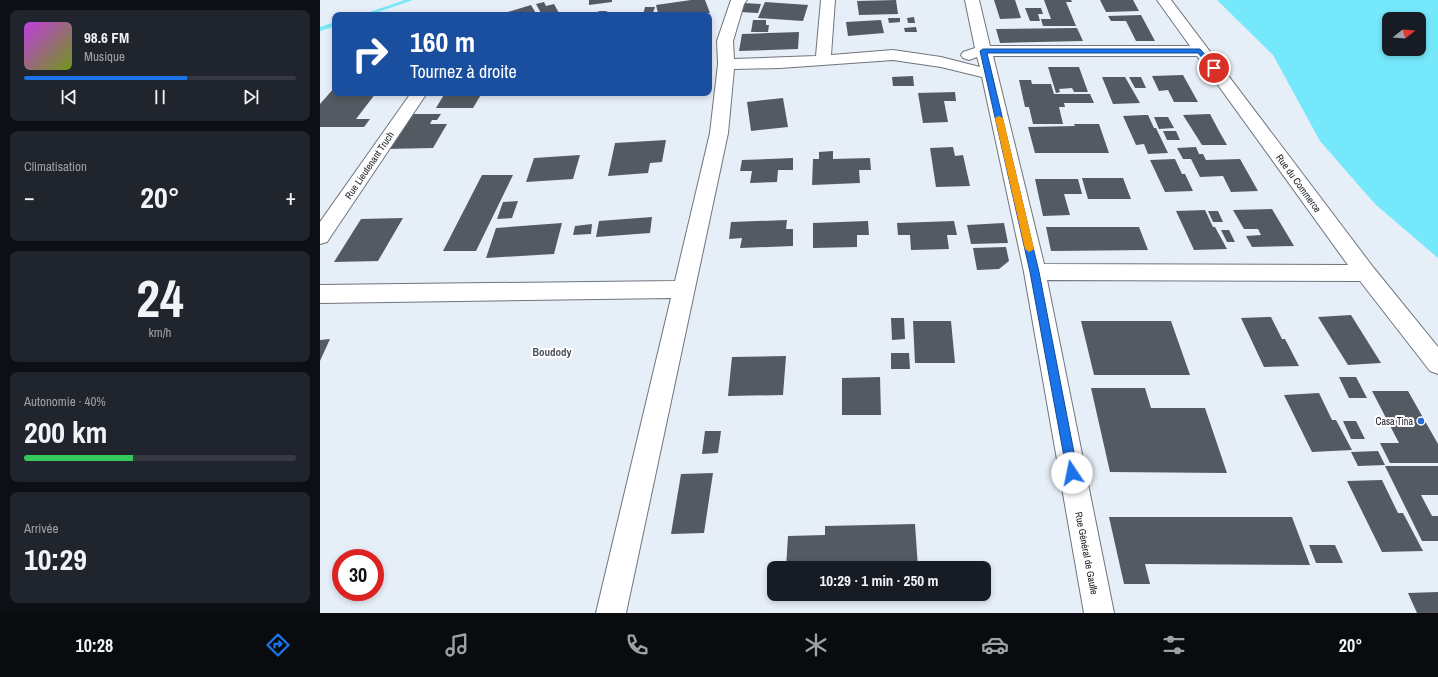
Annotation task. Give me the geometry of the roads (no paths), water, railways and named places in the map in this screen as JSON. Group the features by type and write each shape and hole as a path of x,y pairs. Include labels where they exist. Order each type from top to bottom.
{"street":[{"path":"611,613 720,133 726,64 725,41 737,2 740,0"},
{"path":"823,60 828,0"},
{"name":"Rue Général de Gaulle","path":"972,0 1035,272 1099,613"},
{"name":"Rue du Commerce","path":"1164,0 1200,51 1366,273 1438,364"},
{"path":"941,62 983,51 1200,51"},
{"path":"726,64 780,63 893,55 941,62 989,74"},
{"name":"Rue Lieutenant Truch","path":"320,237 417,96"},
{"path":"1035,272 1366,273"},
{"path":"320,294 684,289"}],"water":[{"path":"1217,0 1438,0 1438,258 1375,204 1320,141 1273,55"}],"waterway":[{"path":"373,12 410,0"},
{"path":"320,29 332,25"}],"place":[{"name":"Casa Tina","path":"1421,421"}],"district":[{"name":"Boudody","path":"552,352"}]}
